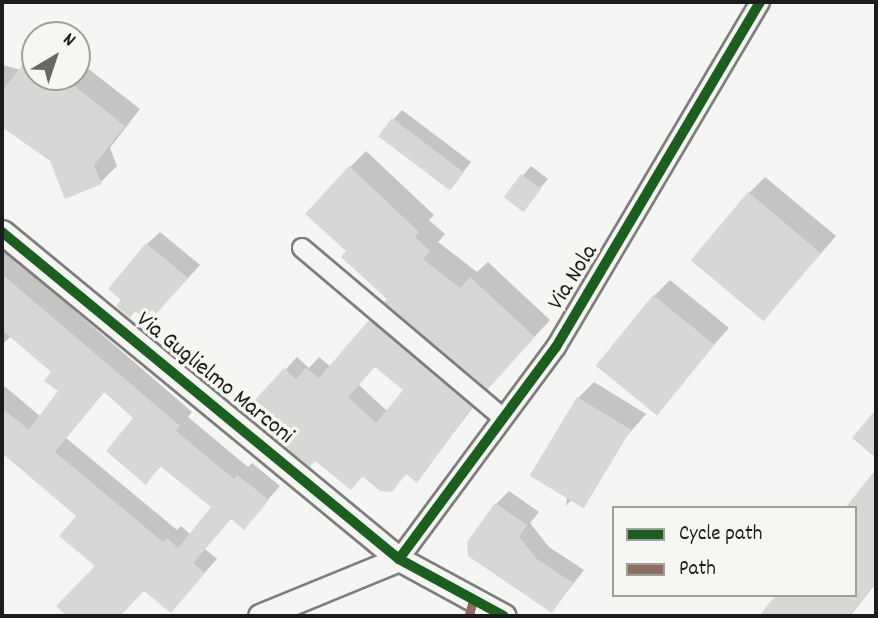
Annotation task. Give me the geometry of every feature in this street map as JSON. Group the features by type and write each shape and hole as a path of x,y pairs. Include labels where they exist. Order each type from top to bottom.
{"street":[{"name":"Via Nola","path":"399,559 556,347 628,231 760,2"},
{"name":"Via Guglielmo Marconi","path":"2,232 399,559 504,616"},
{"path":"302,248 503,418"},
{"path":"260,616 399,559"}],"building":[{"path":"21,67 21,91 81,91 125,126 94,165 102,184 65,199 50,161 2,127 2,91"},
{"path":"392,118 464,172 450,191 378,136"},
{"path":"349,166 419,232 415,237 430,251 423,259 460,288 470,277 535,337 487,390 384,302 387,299 341,257 346,251 305,214"},
{"path":"521,174 541,189 524,212 504,197"},
{"path":"748,192 821,253 764,321 691,260"},
{"path":"146,243 188,278 156,314 152,310 145,319 135,311 130,318 116,306 121,300 108,289"},
{"path":"2,274 180,426 176,431 234,479 237,475 269,500 244,530 231,519 193,563 205,573 171,613 144,591 120,616 67,616 56,606 95,566 59,536 76,516 2,453 2,408 29,430 58,391 44,381 51,372 2,330","holes":["104,392 133,418 106,451 146,485 160,466 211,507 178,548 167,538 163,542 55,452"]},
{"path":"653,295 714,345 657,415 596,366"},
{"path":"369,320 472,407 417,483 406,474 392,492 380,491 362,476 351,490 315,461 310,467 258,424 269,412 255,400 284,368 296,379 306,368 319,378","holes":["375,367 403,390 376,423 348,397"]},
{"path":"577,397 631,429 584,508 530,476"},
{"path":"876,409 876,458 852,438"},
{"path":"876,469 876,582 849,616 759,616 774,597 857,597 857,506 847,506"},
{"path":"495,503 527,525 519,537 537,559 573,583 552,613 468,556 467,542"}],"marked path":[{"path":"469,616 474,599"}],"cycle path":[{"path":"399,559 556,347 760,2"},
{"path":"2,232 399,559 504,616"}]}
